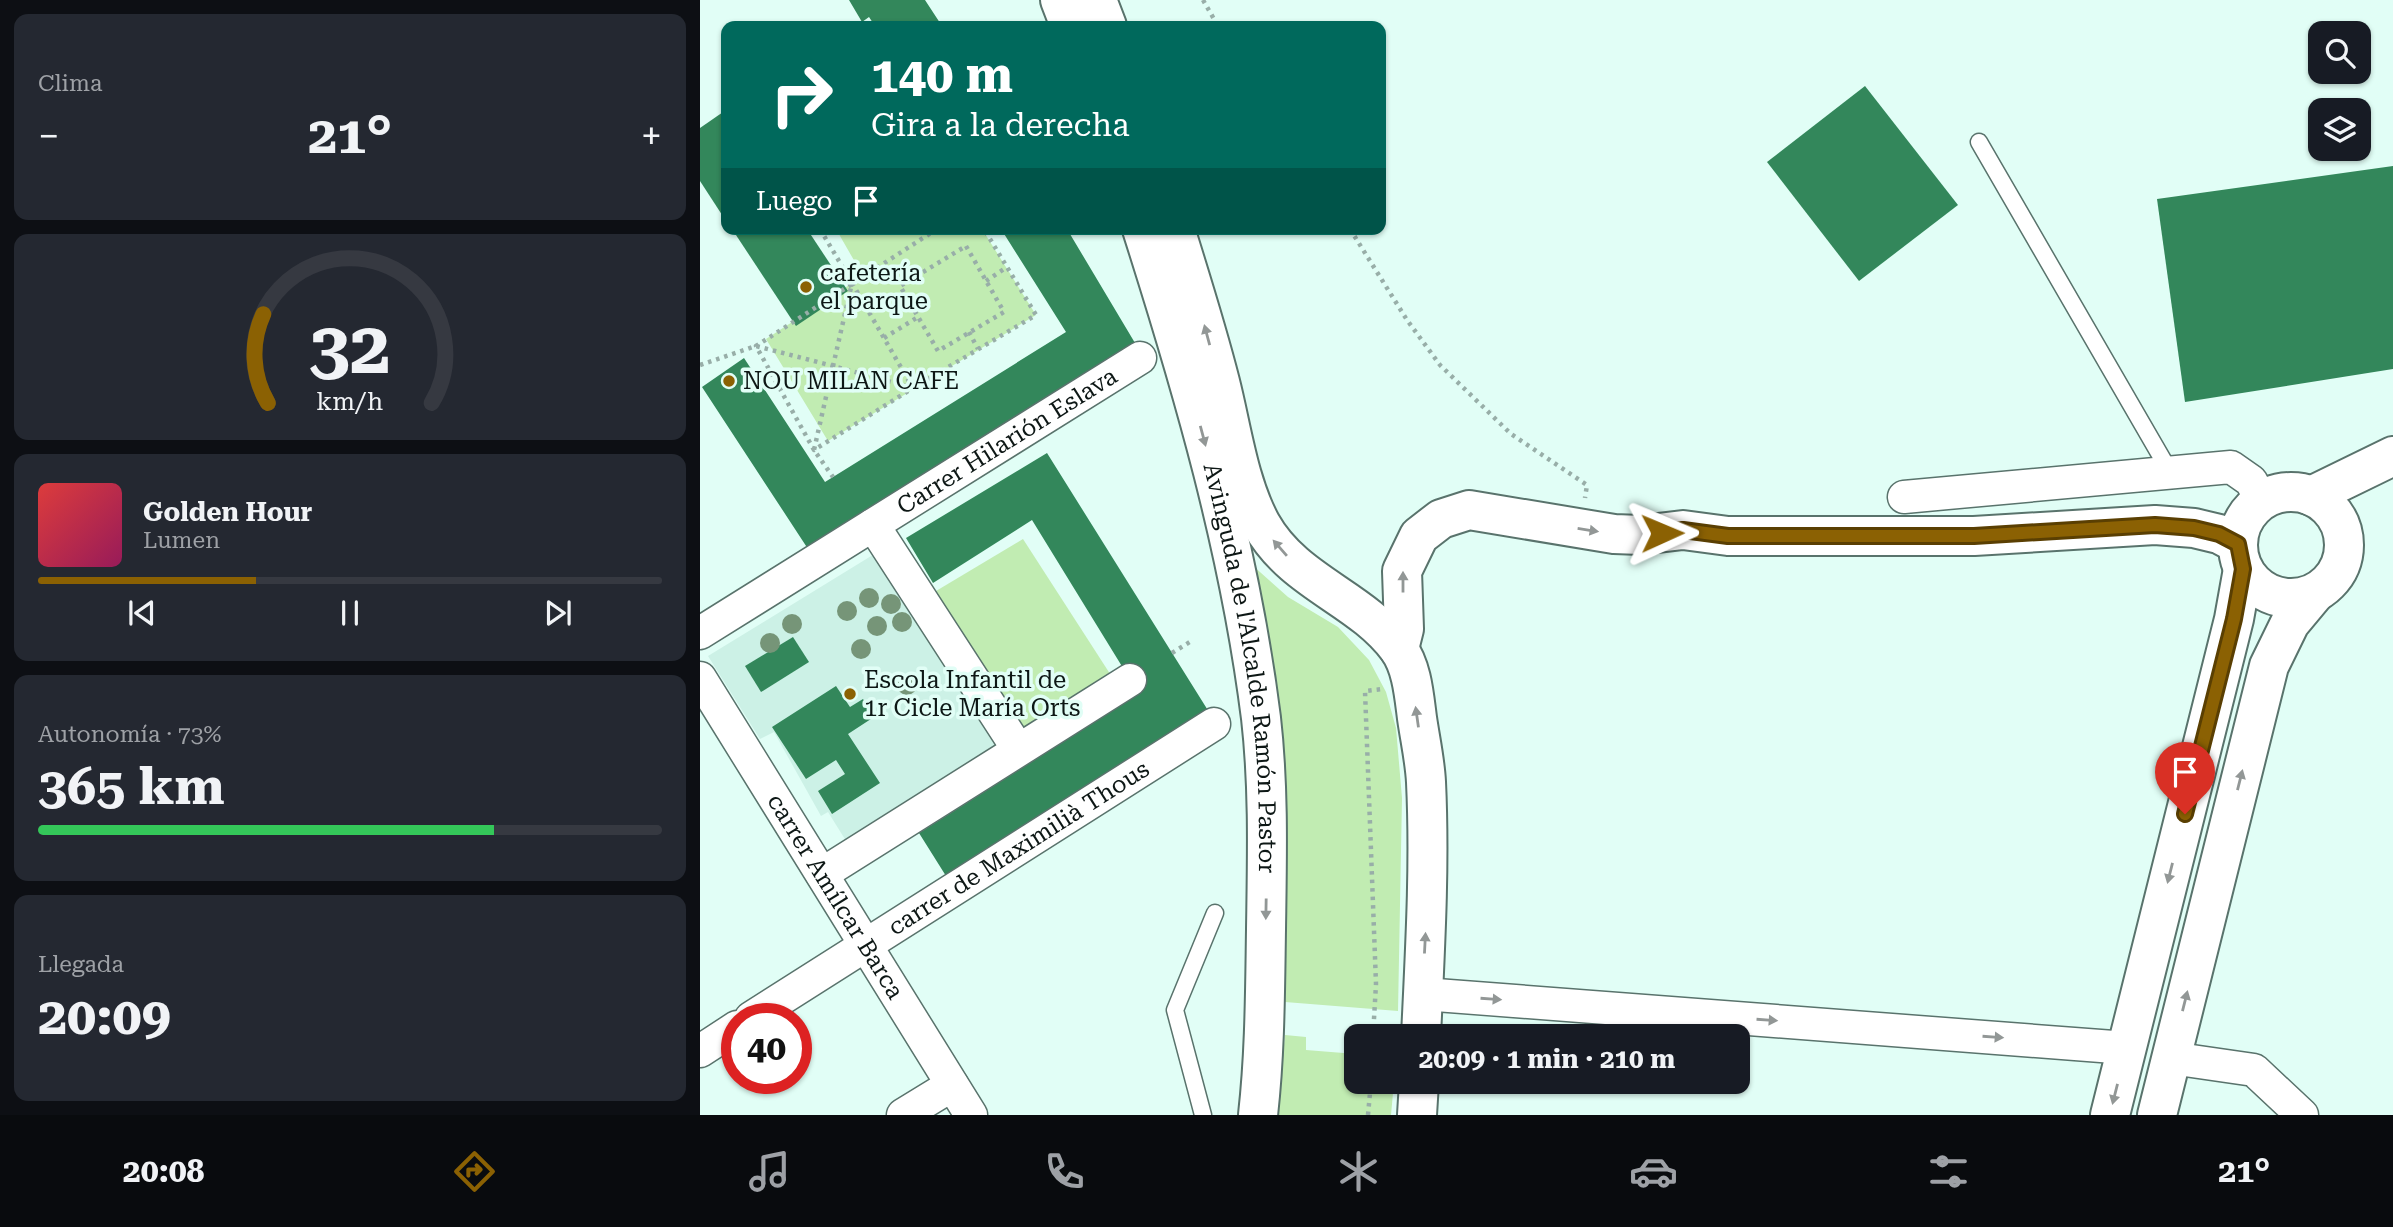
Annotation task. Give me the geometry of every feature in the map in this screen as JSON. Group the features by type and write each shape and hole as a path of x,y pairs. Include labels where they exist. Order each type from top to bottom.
{"main road":[{"path":"1060,0 1068,21"},
{"path":"1097,0 1105,21"},
{"name":"Avinguda de l'Alcalde Ramón Pastor","path":"1144,235 1173,327 1232,548 1261,719 1268,818 1264,1059 1258,1115"},
{"name":"Avinguda de l'Alcalde Ramón Pastor","path":"1177,235 1219,380 1248,497 1262,526 1294,564 1319,585 1363,613 1399,649 1409,672 1426,779 1428,888 1422,1024"},
{"path":"2311,496 2391,458"},
{"path":"2343,536 2375,475 2391,458"},
{"path":"2110,1115 2234,619 2240,556 2239,531 2245,519 2262,501 2286,492 2311,496 2326,506 2337,520 2343,536 2344,553 2339,569 2329,583 2315,593 2290,622 2269,666 2157,1115"},
{"path":"1399,649 1404,629 1402,571 1419,536 1441,519 1469,510 1581,529 1641,535 1683,530 1728,536 1974,536 2155,525 2194,528 2219,534 2240,556 2253,582 2267,593 2283,598 2300,598 2315,593"},
{"path":"1417,1115 1418,1094"}],"street":[{"name":"Carrer Hilarión Eslava","path":"700,633 1140,358"},
{"path":"1904,497 2231,467 2251,481 2262,501"},
{"name":"Carrer Hilarión Eslava","path":"873,525 1018,749"},
{"name":"carrer Amílcar Barca","path":"700,678 971,1115"},
{"path":"822,874 1130,680"},
{"name":"carrer de Maximilià Thous","path":"775,1003 1214,724"},
{"path":"1423,994 2127,1048"},
{"path":"700,1051 721,1037"},
{"path":"2171,1058 2254,1070 2302,1115"},
{"path":"904,1115 952,1085"}],"lane":[{"path":"1979,142 2169,472"},
{"path":"1203,1115 1175,1010 1215,913"}],"path":[{"path":"1203,0 1215,21"},
{"path":"824,235 913,388"},
{"path":"700,365 756,346 928,235"},
{"path":"814,450 1036,315 988,235"},
{"path":"1354,235 1407,320 1440,365 1511,434 1587,485 1581,529"},
{"path":"966,246 986,281 1004,312 938,351 900,286 966,246"},
{"path":"986,281 1007,267"},
{"path":"814,450 852,283"},
{"path":"884,338 918,317"},
{"path":"969,332 978,349"},
{"path":"756,346 913,388"},
{"path":"756,346 814,450 833,477"},
{"path":"1172,653 1194,640"},
{"path":"1374,1024 1376,984 1365,691 1380,689"},
{"path":"1368,1115 1370,1094"}],"shaded area":[{"name":"Escola Infantil de 1r Cicle María Orts","path":"876,553 1002,746 848,844 828,812 821,816 774,732 760,739 708,656"}],"green space":[{"path":"839,235 986,235 1036,315 828,441 766,339 863,276"},
{"path":"1023,539 1114,680 1020,739 931,594"},
{"path":"1251,564 1288,597 1338,627 1369,660 1386,692 1396,728 1402,798 1398,1011 1285,1002 1287,845 1275,688"},
{"path":"1285,1035 1306,1037 1306,1050 1344,1053 1344,1094 1393,1094 1391,1115 1277,1115"}],"building":[{"path":"849,0 925,0 939,21 872,21 869,17 861,21"},
{"path":"1865,86 1958,205 1859,281 1767,162"},
{"path":"721,113 721,213 700,181 700,128"},
{"path":"2393,166 2393,369 2185,402 2157,199"},
{"path":"736,235 811,235 848,291 796,326"},
{"path":"1005,235 1071,235 1138,348 810,552 702,387 744,358 825,482 1066,332"},
{"path":"1047,453 1209,712 946,876 919,833 1139,694 1032,520 933,583 906,538"},
{"path":"793,637 809,662 761,692 745,666"},
{"path":"836,686 850,707 863,699 874,717 848,734 880,783 832,814 818,791 845,774 836,760 806,779 772,727"}],"place":[{"name":"cafetería el parque","path":"806,287"},
{"name":"NOU MILAN CAFE","path":"729,381"},
{"name":"Escola Infantil de 1r Cicle María Orts","path":"850,694"}],"route":[{"path":"1662,533 1683,530 1728,536 1974,536 2155,525 2194,528 2219,534 2238,544 2243,569 2234,619 2185,814"}]}
